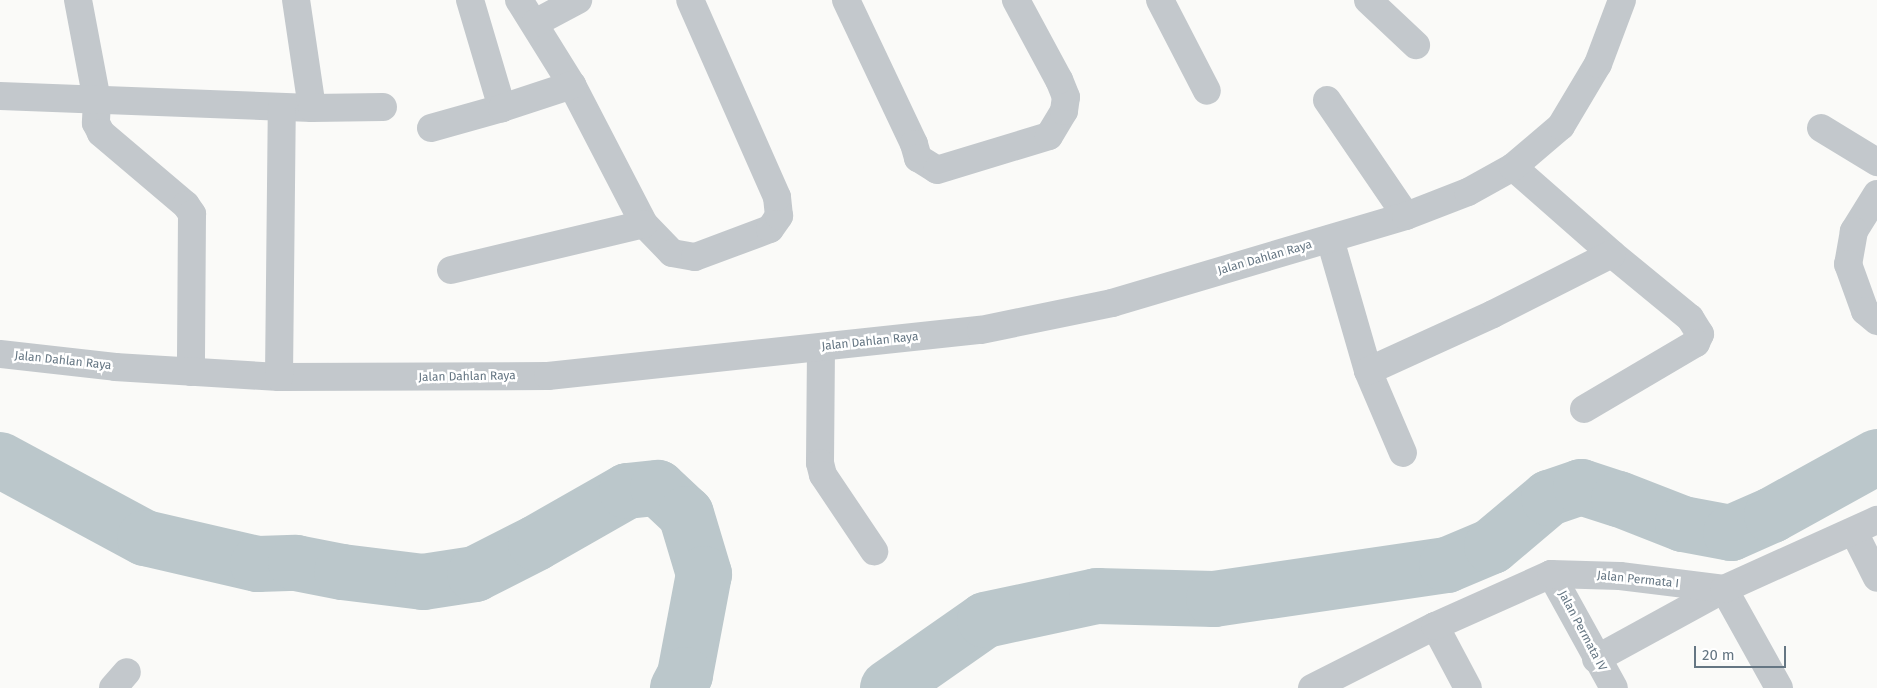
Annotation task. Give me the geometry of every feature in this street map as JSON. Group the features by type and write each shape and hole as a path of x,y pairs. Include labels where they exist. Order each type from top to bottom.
{"street":[{"path":"78,0 97,101 96,123 101,132 179,198 192,214 191,372"},
{"path":"296,0 312,108"},
{"path":"470,0 502,108"},
{"path":"519,0 535,23 572,86 644,224 672,253 695,257 770,229 779,216 777,197 690,0"},
{"path":"535,23 578,0"},
{"path":"846,0 914,144 918,158 937,170 1048,136 1064,111 1066,97 1059,80 1016,0"},
{"path":"1160,0 1207,91"},
{"path":"1368,0 1416,45"},
{"name":"Jalan Dahlan Raya","path":"0,354 115,367 279,377 548,376 981,330 1112,303 1406,216 1468,192 1513,168 1561,126 1598,64 1622,0"},
{"path":"431,128 572,86"},
{"path":"0,96 282,108 383,107"},
{"path":"1327,100 1406,216"},
{"path":"279,377 282,108"},
{"path":"1821,128 1877,162"},
{"path":"1513,168 1612,254 1690,318 1700,334 1696,343 1584,409"},
{"path":"1877,194 1854,232 1848,264 1864,311 1877,322"},
{"path":"451,270 644,224"},
{"path":"1330,238 1368,371 1403,453"},
{"path":"1368,371 1493,314 1612,254"},
{"path":"821,348 820,463 823,476 874,551"},
{"path":"1596,659 1724,589 1866,526 1877,578"},
{"path":"1312,688 1435,626 1551,574"},
{"name":"Jalan Permata I","path":"1551,574 1620,576 1724,589"},
{"name":"Jalan Permata IV","path":"1551,574 1596,659 1614,688"},
{"path":"1724,589 1779,688"},
{"path":"1435,626 1468,688"}],"waterway":[{"path":"888,688 985,620 1097,596 1214,599 1447,565 1492,546 1549,498 1581,487 1619,499 1683,524 1731,533 1772,515 1877,457"},
{"path":"0,460 145,538 258,564 296,563 342,572 423,582 475,574 536,543 627,491 658,488 686,514 704,574 685,675 678,688"}]}
